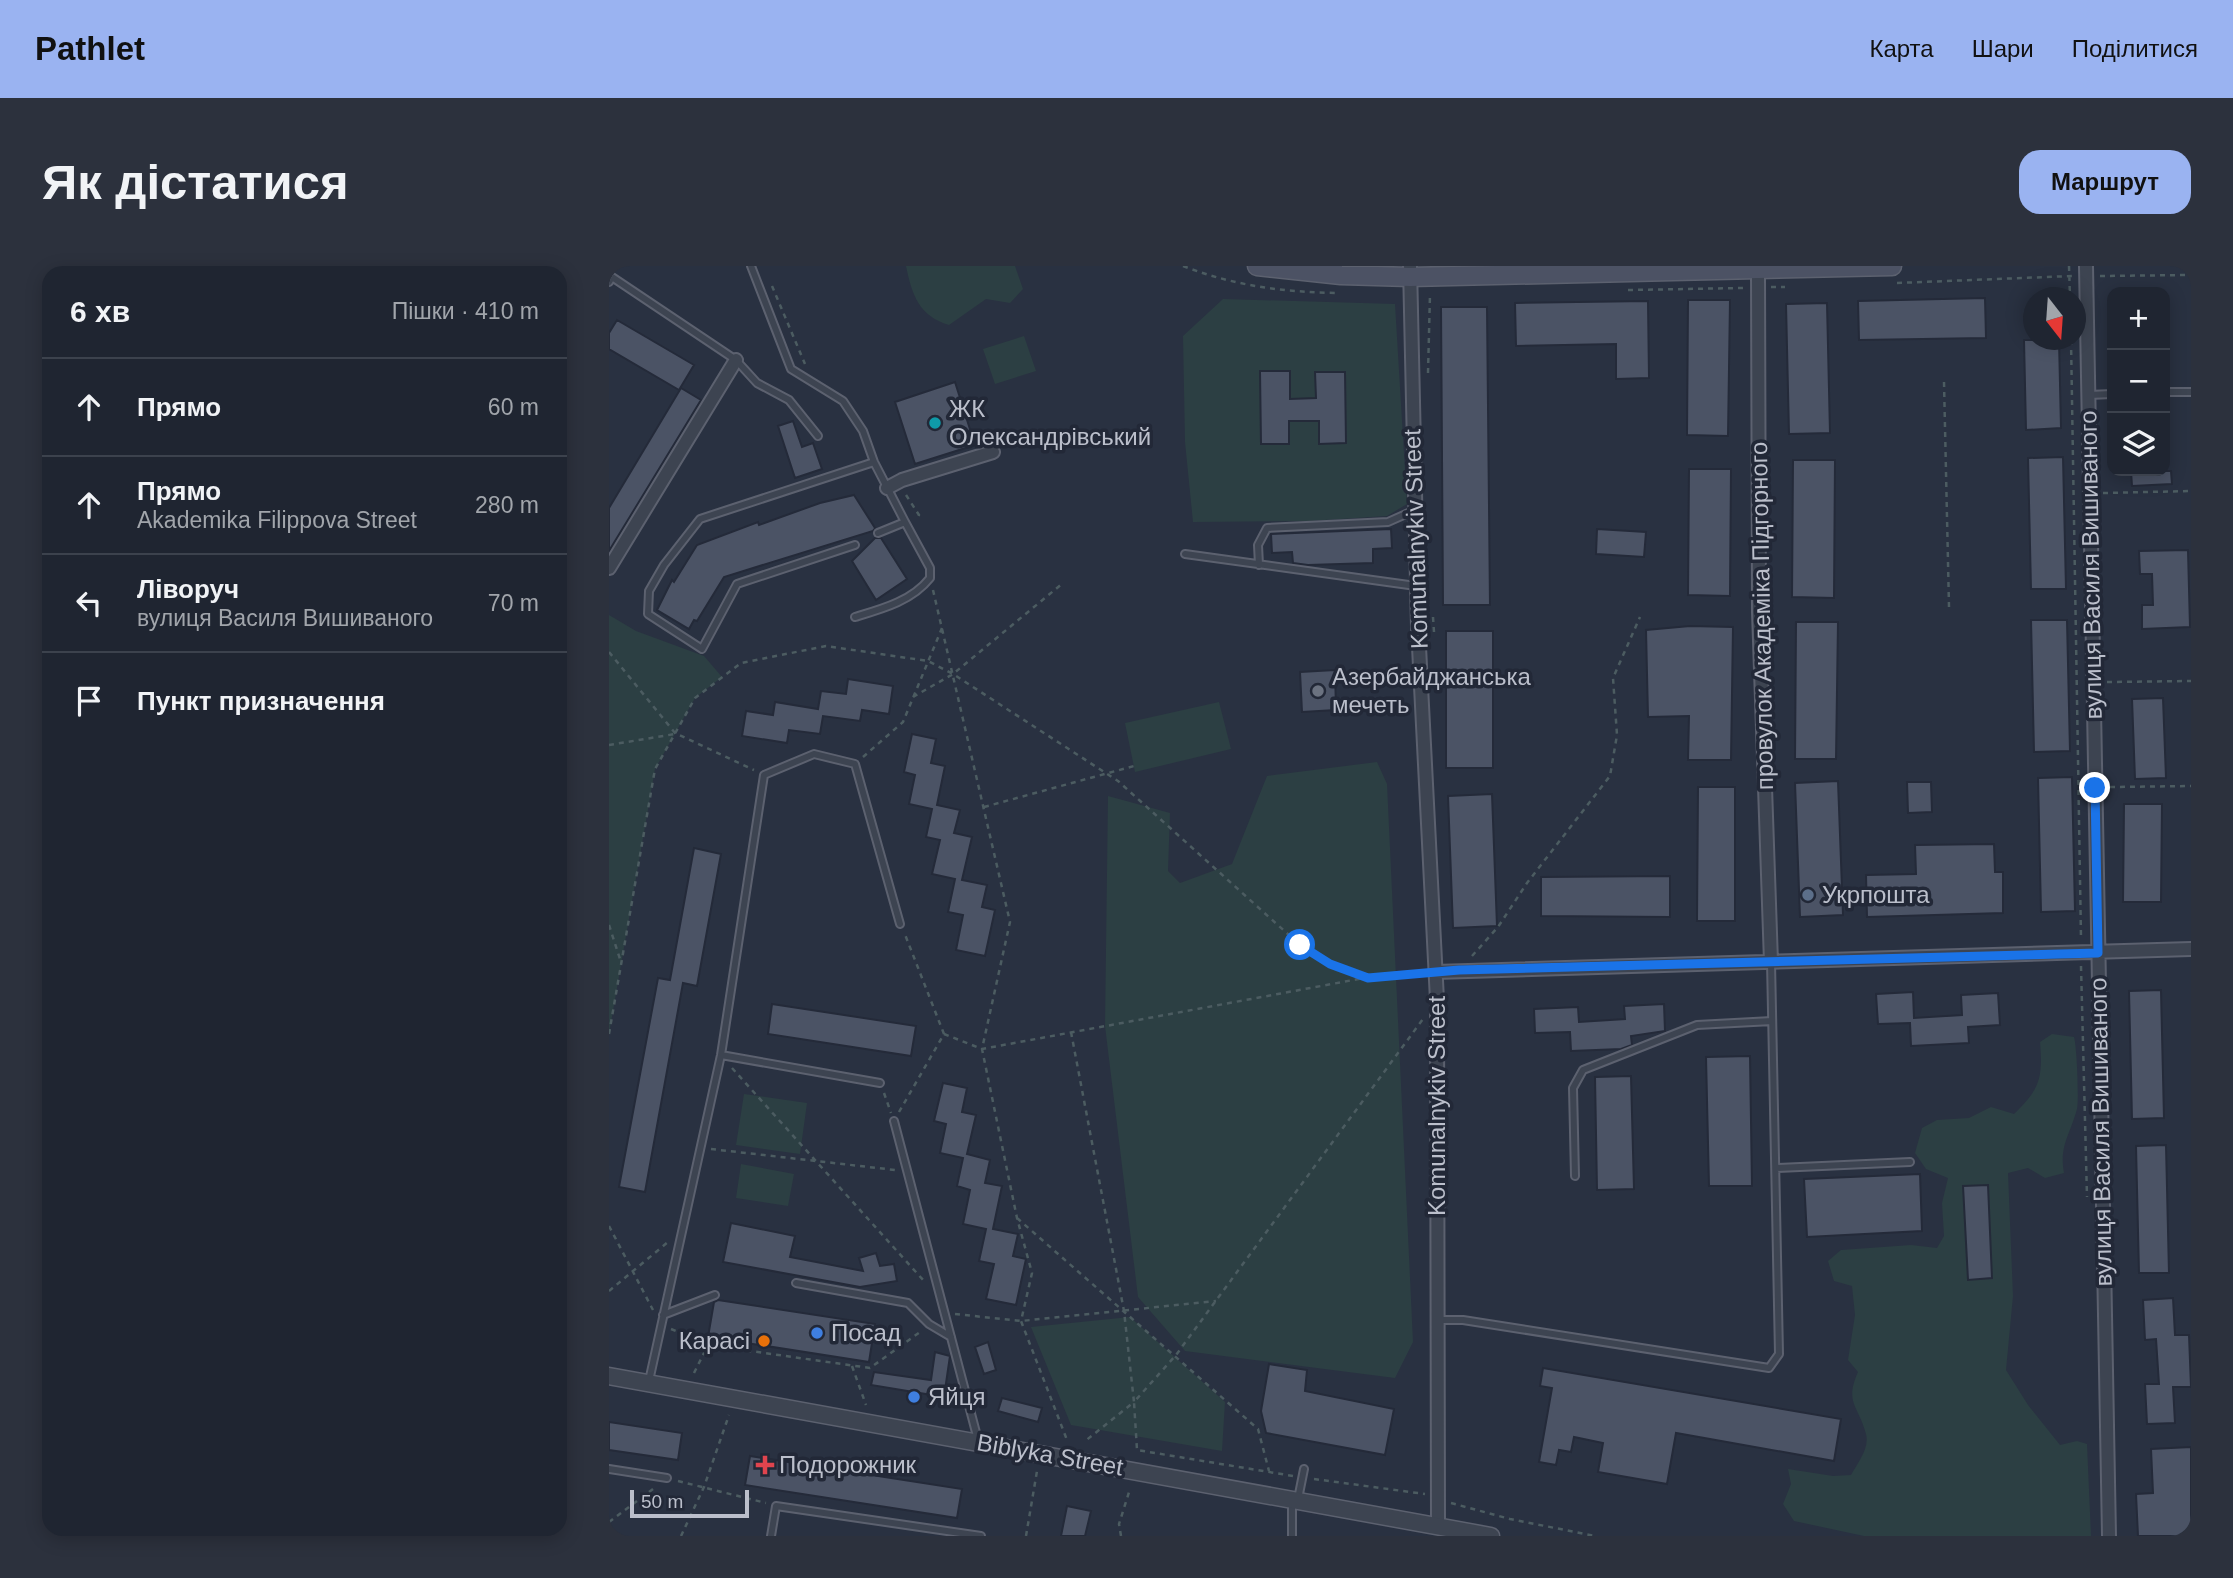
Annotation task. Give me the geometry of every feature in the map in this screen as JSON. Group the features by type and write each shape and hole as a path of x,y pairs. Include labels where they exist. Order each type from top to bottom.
{"main road":[{"path":"1257,266 1341,275 1410,271 1758,271 1892,266"}],"street":[{"name":"Komunalnykiv Street","path":"1410,271 1416,586 1437,1000 1438,1526"},
{"name":"провулок Академіка Підгорного","path":"1758,271 1759,612 1771,962"},
{"name":"вулиця Василя Вишиваного","path":"2087,271 2109,1536"},
{"path":"609,568 736,360"},
{"path":"887,488 902,480 993,452"},
{"path":"1436,972 2191,949"},
{"name":"Biblyka Street","path":"609,1376 1491,1536"}],"lane":[{"path":"751,266 791,369 843,401 863,431 874,462 930,568 930,578 924,586 892,606 855,617"},
{"path":"609,282 613,277 736,360 757,383 789,400 818,436"},
{"path":"2170,392 2191,392"},
{"path":"2089,395 2107,394"},
{"path":"855,545 737,584 702,649 648,614 649,591 664,565 700,519 874,462"},
{"path":"1259,565 1258,545 1267,528 1388,522 1415,510"},
{"path":"878,533 905,522"},
{"path":"1185,554 1416,586"},
{"path":"648,1383 721,1055 764,775 814,754 855,764 900,924"},
{"path":"1438,1321 1463,1320 1769,1368 1779,1354 1771,962"},
{"path":"1576,1176 1573,1088 1583,1070 1696,1025 1772,1021"},
{"path":"721,1055 880,1083"},
{"path":"894,1121 978,1442"},
{"path":"1776,1168 1910,1162"},
{"path":"796,1283 908,1303 929,1324 951,1337"},
{"path":"663,1314 715,1295"},
{"path":"609,1469 667,1478"},
{"path":"1292,1536 1295,1500 1304,1469"},
{"path":"771,1536 776,1506 981,1536"}],"path":[{"path":"2069,266 2070,287"},
{"path":"2070,276 2087,271 2191,275"},
{"path":"1427,385 1430,294"},
{"path":"1944,382 1949,607"},
{"path":"2090,494 2191,491"},
{"path":"913,697 953,674 1063,583"},
{"path":"1433,612 1434,639"},
{"path":"1459,970 1498,927 1527,883 1610,776 1617,735 1613,677 1640,617"},
{"path":"855,764 903,722 942,628"},
{"path":"609,1034 655,769 675,733 695,698 741,663 826,646 928,661 953,674 1107,774 1300,945 1330,964 1368,978"},
{"path":"610,655 675,733 764,775"},
{"path":"953,674 1010,922 982,1049 1017,1218 1032,1273 1021,1321 1067,1440"},
{"path":"2093,682 2191,681"},
{"path":"609,745 675,733"},
{"path":"984,807 1134,766"},
{"path":"2095,788 2191,786"},
{"path":"900,924 944,1034 982,1049 1368,978 1436,972"},
{"path":"609,925 622,962"},
{"path":"1084,1442 1134,1402 1176,1355 1437,1000"},
{"path":"1071,1032 1124,1311 1137,1450"},
{"path":"894,1121 944,1034"},
{"path":"721,1055 941,1299"},
{"path":"880,1083 894,1121"},
{"path":"700,1148 907,1171"},
{"path":"1017,1218 1176,1355 1258,1430 1269,1472"},
{"path":"609,1226 630,1271 662,1325 708,1345 870,1368 929,1324"},
{"path":"609,1291 630,1271 682,1232"},
{"path":"944,1313 1021,1321 1216,1301"},
{"path":"694,1373 708,1345"},
{"path":"852,1366 866,1405"},
{"path":"681,1536 704,1487 730,1412"},
{"path":"1025,1536 1037,1471"},
{"path":"609,1522 667,1478 776,1506"},
{"path":"1121,1536 1119,1524 1130,1489"},
{"path":"1451,1503 1510,1519 1595,1536"}],"green space":[{"path":"906,266 1015,266 1023,289 1010,303 986,299 949,325 924,310 914,295"},
{"path":"1223,299 1395,304 1407,504 1387,516 1310,521 1193,522 1185,442 1183,336"},
{"path":"1024,336 1036,371 995,384 983,349"},
{"path":"609,615 636,631 704,656 722,677 695,698 655,769 609,1034"},
{"path":"1219,702 1231,749 1135,772 1125,723"},
{"path":"1377,762 1387,784 1413,1342 1395,1378 1185,1351 1138,1297 1105,1026 1108,796 1170,813 1168,871 1180,883 1232,864 1267,776"},
{"path":"2052,1034 2074,1037 2077,1109 2064,1148 2064,1173 2045,1178 2028,1168 2008,1173 2013,1296 2006,1370 2028,1405 2060,1445 2077,1441 2087,1444 2091,1536 1864,1536 1794,1521 1783,1504 1791,1484 1788,1469 1833,1476 1851,1475 1862,1456 1867,1439 1852,1391 1858,1372 1848,1360 1855,1315 1852,1286 1834,1281 1828,1261 1841,1250 1911,1245 1937,1248 1944,1236 1942,1203 1948,1178 1926,1169 1915,1153 1922,1128 1937,1120 1969,1118 1991,1107 2014,1114 2038,1082 2041,1065 2040,1042"},
{"path":"744,1094 807,1103 800,1154 736,1145"},
{"path":"741,1164 794,1174 788,1206 736,1198"},
{"path":"1130,1317 1225,1402 1222,1451 1071,1425 1031,1327"}],"building":[{"path":"1985,298 1986,338 1859,340 1858,301"},
{"path":"1688,300 1730,300 1728,436 1687,435"},
{"path":"1648,301 1649,378 1616,379 1616,344 1516,346 1515,303"},
{"path":"1827,303 1830,433 1789,434 1786,304"},
{"path":"1441,307 1487,307 1490,605 1443,605"},
{"path":"617,320 694,365 679,390 609,349 609,333"},
{"path":"2024,350 2059,350 2061,428 2026,430"},
{"path":"1260,371 1290,371 1290,399 1316,398 1315,372 1345,372 1346,443 1319,444 1319,421 1289,421 1289,444 1261,444"},
{"name":"ЖК Олександрівський","path":"955,382 975,445 915,464 895,402"},
{"path":"681,388 701,400 609,551 609,508"},
{"path":"793,421 802,447 813,443 822,469 795,478 778,426"},
{"path":"2063,457 2066,589 2031,589 2028,458"},
{"path":"1793,460 1835,460 1834,598 1792,597"},
{"path":"1689,469 1731,469 1730,596 1688,595"},
{"path":"2171,471 2172,484 2132,486 2131,476 2170,476"},
{"path":"854,495 875,528 873,531 724,577 697,621 694,620 689,629 657,610 672,580 674,582 697,545 758,522 759,525 820,503"},
{"path":"1391,529 1392,548 1373,549 1373,563 1308,565 1293,563 1292,552 1272,553 1271,534"},
{"path":"1597,529 1646,532 1644,557 1596,554"},
{"path":"875,538 881,538 907,579 876,600 852,561"},
{"path":"2188,550 2190,627 2142,629 2142,605 2153,605 2152,574 2140,574 2139,551"},
{"path":"2031,620 2067,620 2070,751 2034,752"},
{"path":"1796,622 1838,622 1836,759 1795,759"},
{"path":"1690,626 1733,627 1731,760 1688,760 1689,716 1648,717 1646,630"},
{"path":"1446,631 1493,631 1493,768 1446,768"},
{"name":"Азербайджанська мечеть","path":"1335,670 1336,710 1302,712 1300,672"},
{"path":"848,679 893,686 889,714 862,710 860,721 823,716 820,734 789,730 787,743 742,736 746,711 773,715 775,702 818,709 821,691 846,694"},
{"path":"2163,698 2166,778 2135,779 2132,699"},
{"path":"912,734 936,739 931,763 945,766 937,805 960,810 954,833 972,837 962,880 987,885 982,907 995,910 985,956 956,950 963,915 948,912 955,879 932,874 940,840 926,837 932,809 909,804 915,775 904,772"},
{"path":"2072,777 2075,911 2041,912 2038,778"},
{"path":"1838,781 1843,915 1800,917 1795,783"},
{"path":"1907,782 1931,782 1932,812 1908,813"},
{"path":"1698,787 1735,787 1735,921 1697,921"},
{"path":"1492,794 1497,926 1453,928 1448,796"},
{"path":"2124,804 2162,804 2161,902 2123,902"},
{"path":"1994,844 1995,872 2003,872 2003,913 1867,917 1866,875 1916,874 1915,845"},
{"path":"694,848 721,854 697,986 683,983 645,1192 619,1187 658,978 670,980"},
{"path":"1670,876 1670,917 1541,916 1541,877"},
{"path":"2161,990 2164,1118 2132,1119 2129,991"},
{"path":"1913,992 1914,1018 1962,1015 1961,995 1998,993 2000,1025 1968,1027 1969,1043 1911,1046 1910,1023 1878,1024 1876,994"},
{"path":"772,1004 916,1026 911,1056 768,1034"},
{"path":"1664,1004 1665,1031 1631,1036 1632,1045 1621,1049 1571,1051 1570,1032 1535,1033 1534,1009 1578,1007 1579,1022 1625,1019 1624,1006"},
{"path":"1750,1056 1752,1186 1709,1186 1706,1057"},
{"path":"1631,1076 1634,1189 1597,1190 1595,1077"},
{"path":"943,1083 967,1088 962,1112 976,1115 967,1154 990,1160 985,1183 1002,1186 993,1229 1018,1234 1013,1256 1026,1259 1016,1305 986,1299 994,1264 979,1261 986,1229 963,1224 970,1190 957,1186 963,1158 940,1153 946,1124 934,1121"},
{"path":"2166,1145 2169,1273 2139,1273 2136,1146"},
{"path":"1920,1174 1922,1231 1807,1237 1804,1179"},
{"path":"1988,1185 1992,1278 1968,1280 1963,1186"},
{"path":"731,1223 795,1236 790,1257 863,1271 859,1258 876,1253 880,1266 894,1264 897,1281 860,1287 723,1262"},
{"path":"2173,1298 2175,1335 2189,1335 2191,1387 2173,1387 2175,1423 2147,1424 2145,1384 2159,1384 2156,1339 2145,1340 2143,1300"},
{"path":"718,1300 875,1324 869,1362 708,1337 714,1302"},
{"path":"988,1342 996,1370 984,1374 975,1347"},
{"path":"935,1352 950,1356 944,1397 871,1385 874,1372 931,1380"},
{"path":"1269,1364 1307,1370 1305,1391 1394,1409 1385,1455 1266,1433 1261,1411"},
{"path":"1543,1368 1841,1419 1834,1461 1676,1433 1667,1484 1598,1472 1603,1443 1574,1437 1571,1452 1559,1450 1556,1465 1539,1462 1552,1388 1540,1386"},
{"path":"1002,1398 1042,1408 1038,1422 998,1411"},
{"path":"609,1422 682,1433 678,1460 609,1450"},
{"path":"2191,1447 2191,1536 2138,1536 2136,1494 2153,1493 2151,1449"},
{"path":"750,1456 962,1489 957,1518 745,1485"},
{"path":"1067,1506 1091,1511 1085,1536 1061,1536"}],"place":[{"name":"ЖК Олександрівський","path":"935,423"},
{"name":"Азербайджанська мечеть","path":"1318,691"},
{"name":"Укрпошта","path":"1808,895"},
{"name":"Посад","path":"817,1333"},
{"name":"Карасі","path":"764,1341"},
{"name":"Яйця","path":"914,1397"},
{"name":"Подорожник","path":"765,1465"}],"route":[{"path":"1300,945 1330,964 1368,978 1459,970 2098,953 2095,788"}]}
